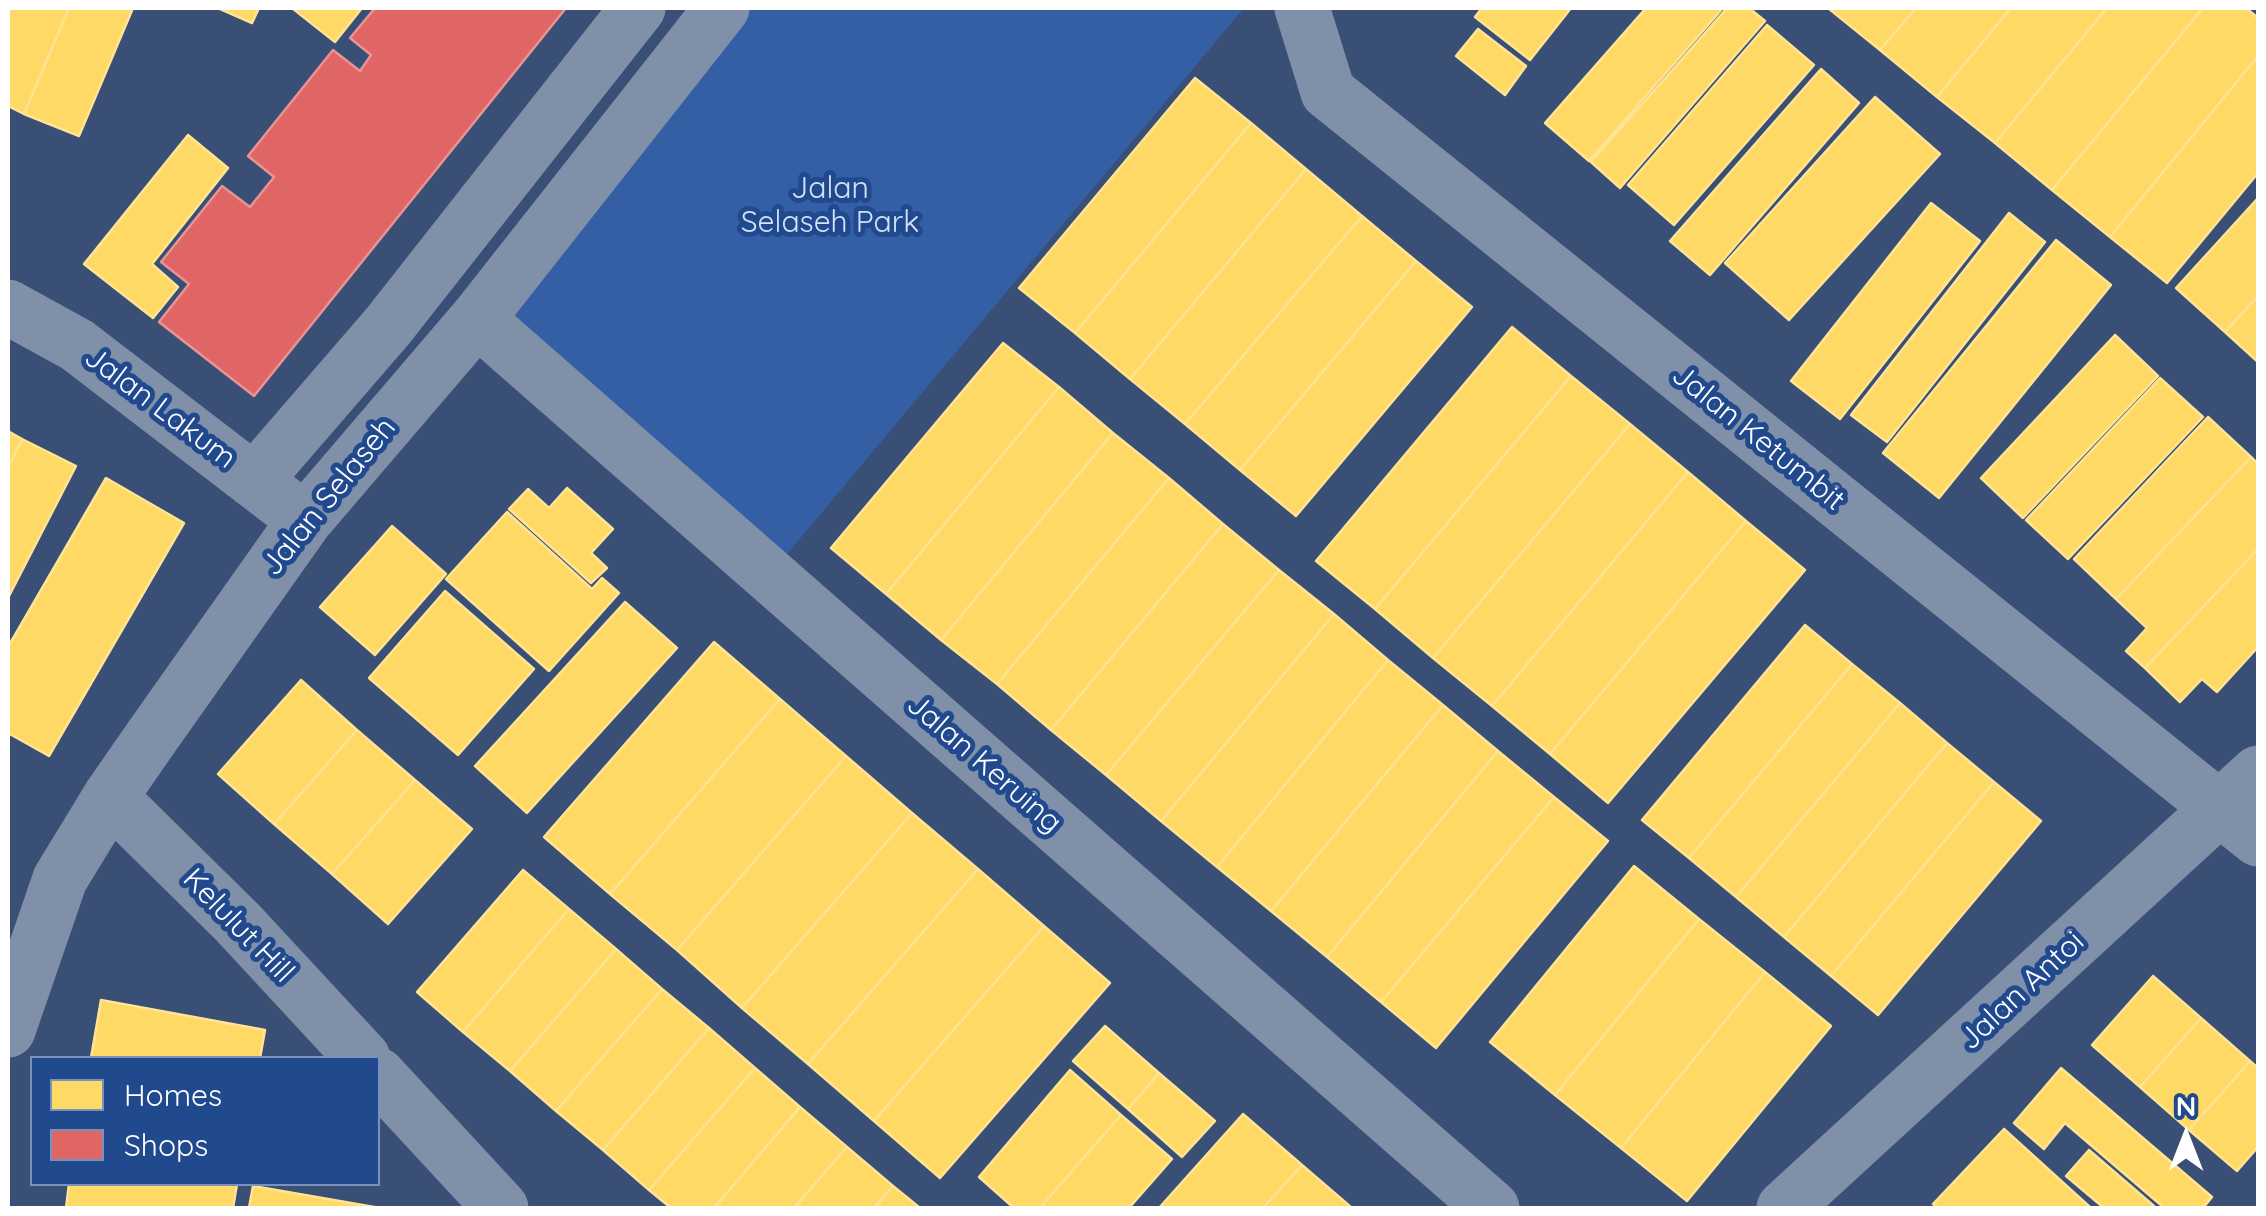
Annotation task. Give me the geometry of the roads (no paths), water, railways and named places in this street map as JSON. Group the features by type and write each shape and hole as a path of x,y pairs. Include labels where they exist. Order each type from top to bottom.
{"street":[{"path":"254,480 388,326 638,8"},
{"name":"Jalan Selaseh","path":"8,1030 60,879 110,797 305,520 477,320 722,8"},
{"name":"Jalan Ketumbit","path":"1302,8 1328,92 2246,806"},
{"name":"Jalan Lakum","path":"8,307 77,345 305,520"},
{"name":"Jalan Keruing","path":"477,320 1492,1208"},
{"name":"Kelulut Hill","path":"110,797 238,923 361,1056"},
{"name":"Jalan Antoi","path":"1784,1208 2246,806"},
{"path":"380,1077 500,1208"}],"park label":[{"name":"Jalan Selaseh Park","path":"830,206"}]}
